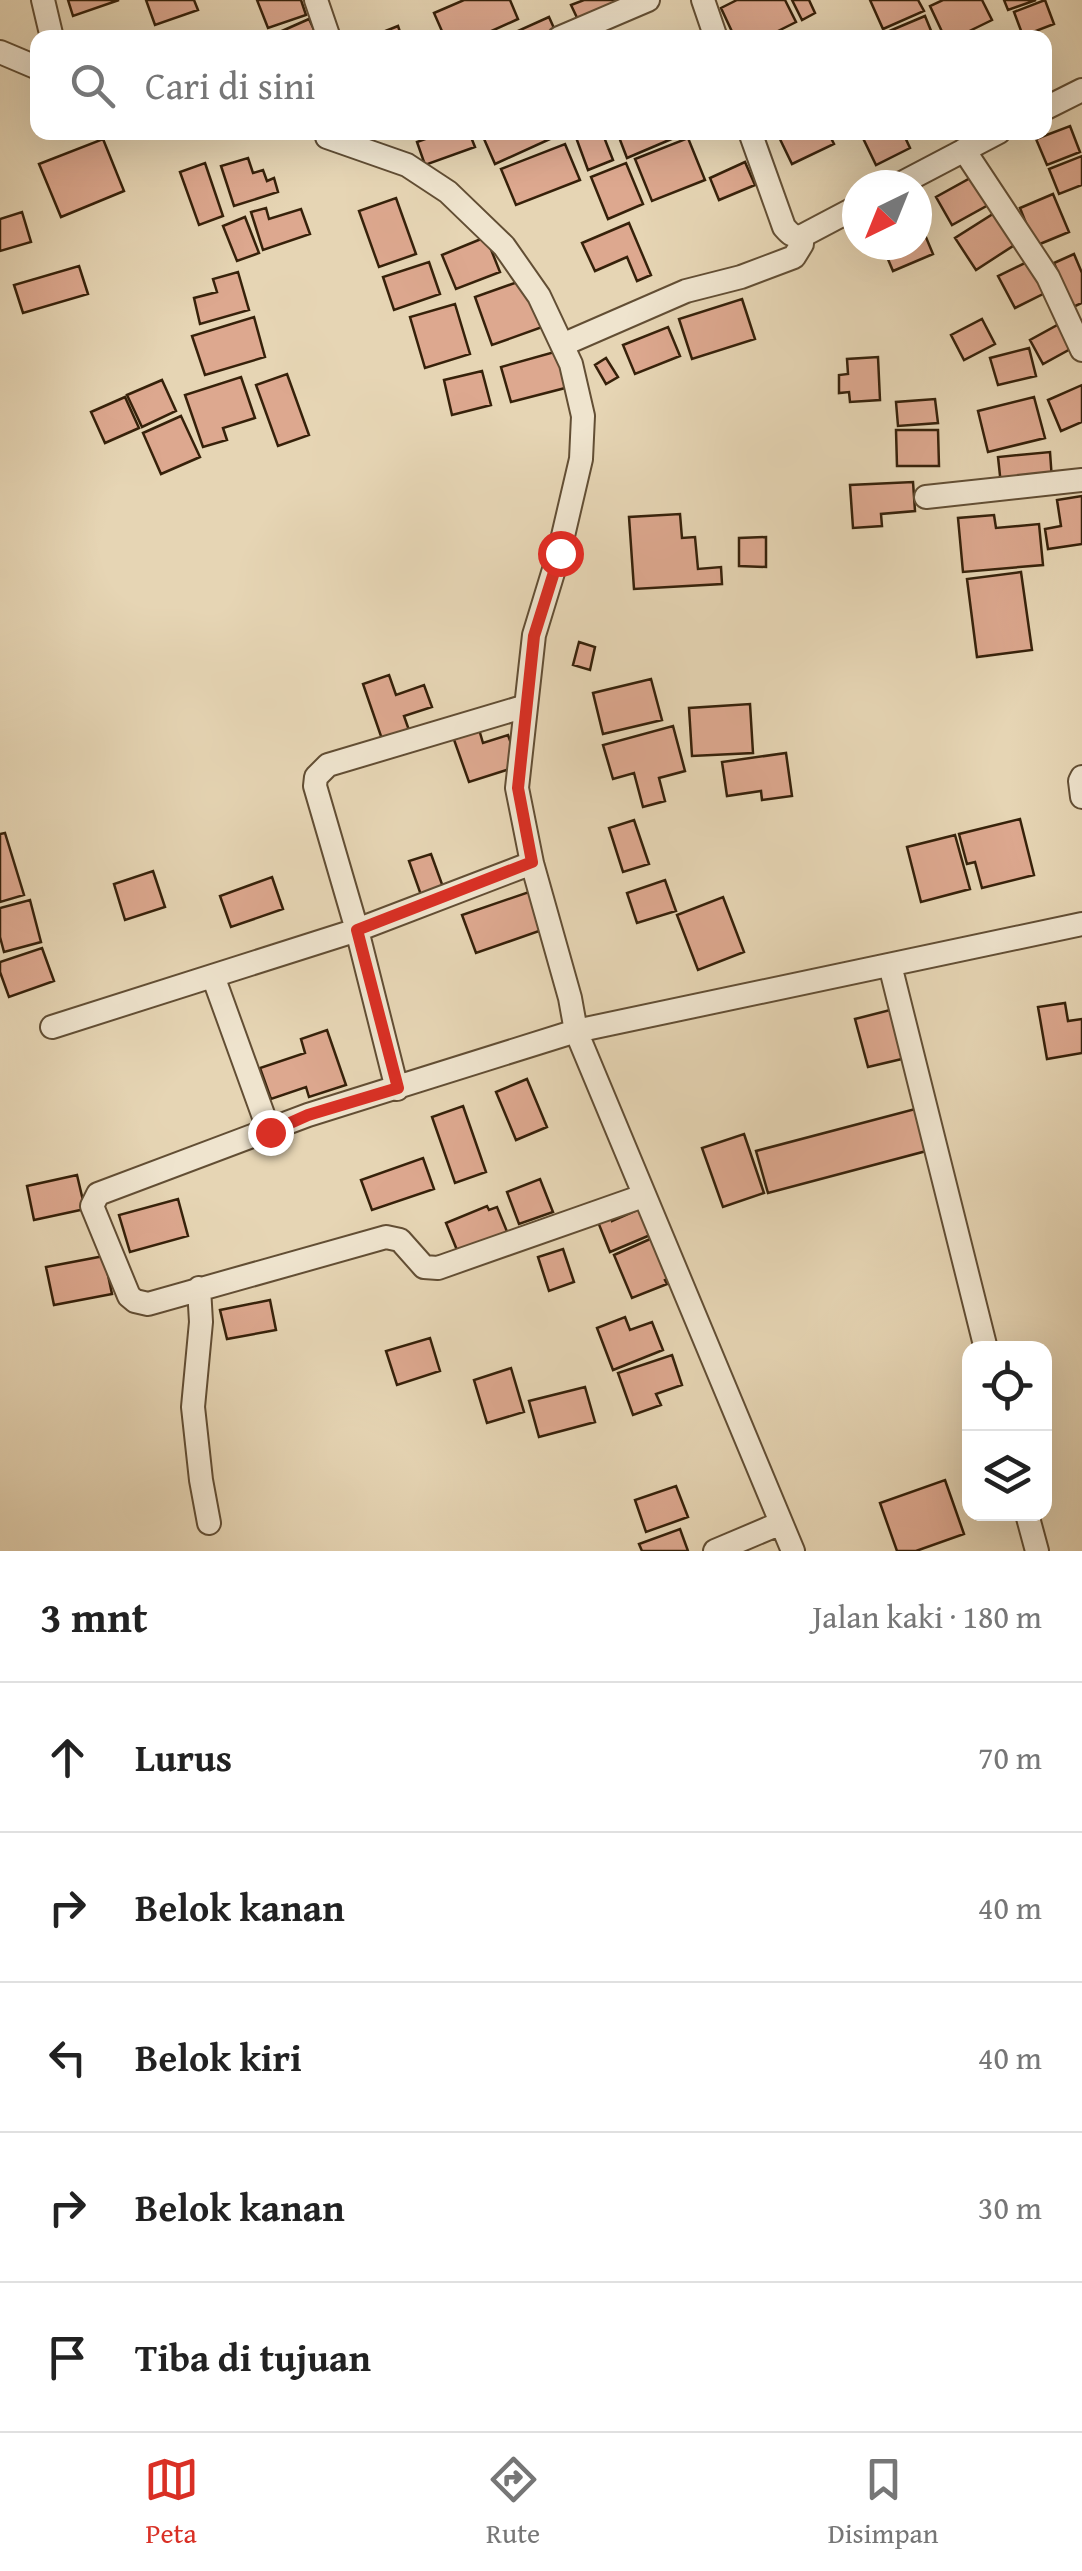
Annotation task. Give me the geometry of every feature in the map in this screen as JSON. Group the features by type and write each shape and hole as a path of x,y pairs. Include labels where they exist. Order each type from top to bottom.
{"street":[{"path":"43,0 50,30"},
{"path":"316,0 326,30"},
{"path":"578,30 648,0"},
{"path":"703,0 713,30"},
{"path":"0,52 30,65"},
{"path":"1052,104 1082,90"},
{"path":"340,140 407,165 448,192 504,246 539,296 571,364 582,416 581,459 560,553 534,636 518,788 532,862 570,998 643,1196 793,1551"},
{"path":"753,140 784,228 796,237 802,236 842,215"},
{"path":"926,170 983,140"},
{"path":"964,150 1048,277 1082,350"},
{"path":"562,345 686,291 794,257 802,236"},
{"path":"926,498 1082,480"},
{"path":"398,1088 316,777 328,765 526,706"},
{"path":"1082,777 1082,797"},
{"path":"52,1028 357,930 532,862"},
{"path":"643,1196 438,1268 424,1267 400,1240 386,1238 148,1304 129,1296 93,1212 98,1194 308,1115 584,1030 1082,924"},
{"path":"890,965 984,1341"},
{"path":"213,976 270,1132"},
{"path":"200,1288 194,1406 209,1523"},
{"path":"1029,1521 1037,1551"},
{"path":"714,1551 782,1524"}],"building":[{"path":"68,0 119,0 73,16"},
{"path":"146,0 194,0 198,10 155,25"},
{"path":"257,0 301,0 306,15 268,28"},
{"path":"464,0 510,0 518,19 494,30 441,30 434,13"},
{"path":"584,0 629,0 580,24 571,5"},
{"path":"737,0 785,0 796,22 780,30 731,30 721,8"},
{"path":"792,0 809,0 815,13 802,20"},
{"path":"870,0 918,0 924,11 883,29"},
{"path":"943,0 982,0 992,20 971,30 941,30 930,6"},
{"path":"1004,0 1036,0 1008,10"},
{"path":"1045,0 1054,24 1038,30 1021,30 1014,12"},
{"path":"925,16 931,30 892,30"},
{"path":"549,17 555,30 520,30"},
{"path":"309,19 314,30 284,30"},
{"path":"1070,126 1080,152 1047,165 1036,140 1052,140 1052,133"},
{"path":"103,140 124,191 61,217 39,164"},
{"path":"472,140 475,147 425,165 417,142"},
{"path":"484,140 548,140 495,164"},
{"path":"577,140 605,140 613,160 588,170"},
{"path":"620,140 669,140 627,158"},
{"path":"689,140 705,180 652,201 635,159"},
{"path":"780,140 832,140 834,144 792,164"},
{"path":"864,140 906,140 910,148 876,165"},
{"path":"565,144 580,180 516,205 501,169"},
{"path":"1082,156 1082,185 1059,194 1049,169"},
{"path":"248,158 253,173 263,170 267,181 274,178 278,192 234,206 221,166"},
{"path":"745,162 755,185 719,200 710,178"},
{"path":"205,163 223,216 199,225 180,172"},
{"path":"626,163 643,204 608,219 591,177"},
{"path":"974,176 990,204 952,225 936,197"},
{"path":"1053,194 1069,232 1035,246 1020,208"},
{"path":"396,198 416,254 379,267 359,211"},
{"path":"266,208 269,219 301,209 310,234 263,250 251,212"},
{"path":"22,212 31,242 0,251 0,219"},
{"path":"996,212 1016,244 976,270 955,238"},
{"path":"245,217 259,253 237,261 223,226"},
{"path":"629,223 651,275 637,281 627,257 595,271 582,243"},
{"path":"486,237 500,272 456,289 442,255"},
{"path":"1074,254 1082,273 1082,303 1073,307 1054,263"},
{"path":"888,260 919,260 893,271"},
{"path":"1029,261 1045,293 1015,308 998,276"},
{"path":"429,262 440,294 394,310 383,277"},
{"path":"79,266 88,294 23,313 14,285"},
{"path":"238,272 249,310 200,324 194,298 217,292 213,279"},
{"path":"526,279 545,326 492,345 475,297"},
{"path":"742,299 755,339 692,359 679,319"},
{"path":"455,304 470,354 425,368 410,317"},
{"path":"254,317 265,357 205,375 192,336"},
{"path":"982,319 995,344 964,360 951,335"},
{"path":"1061,323 1074,347 1043,364 1030,340"},
{"path":"668,327 680,356 635,374 623,345"},
{"path":"1029,348 1036,376 998,385 990,358"},
{"path":"558,351 569,387 511,402 501,367"},
{"path":"878,357 880,400 850,402 849,392 839,393 839,375 848,374 847,359"},
{"path":"606,358 618,377 606,384 595,365"},
{"path":"482,371 491,405 452,415 444,380"},
{"path":"287,374 309,435 278,446 256,385"},
{"path":"241,377 255,418 223,428 227,440 203,447 185,395"},
{"path":"162,380 176,411 142,427 127,395"},
{"path":"1082,385 1082,422 1061,431 1048,400"},
{"path":"125,397 139,428 105,443 91,412"},
{"path":"1034,397 1045,438 988,452 978,411"},
{"path":"935,399 938,423 898,426 896,402"},
{"path":"181,416 200,457 161,474 143,433"},
{"path":"896,430 938,430 939,466 897,466"},
{"path":"1050,452 1052,480 1001,485 998,457"},
{"path":"913,482 915,511 881,514 882,526 853,528 850,485"},
{"path":"1082,496 1082,544 1048,549 1045,529 1061,526 1057,500"},
{"path":"680,514 682,538 695,537 698,569 721,567 722,584 634,589 629,517"},
{"path":"994,515 996,528 1039,524 1043,565 963,572 958,518"},
{"path":"766,537 766,567 739,566 739,538"},
{"path":"1021,572 1032,650 977,657 967,579"},
{"path":"579,642 595,647 590,670 573,665"},
{"path":"389,675 396,695 424,685 432,707 404,716 410,733 383,742 363,684"},
{"path":"651,679 662,720 603,734 593,693"},
{"path":"750,704 753,753 692,756 689,708"},
{"path":"478,726 483,743 508,735 519,766 469,782 452,734"},
{"path":"673,726 685,771 659,778 665,801 643,807 634,773 613,779 603,745"},
{"path":"786,753 792,796 762,800 761,791 727,796 722,762"},
{"path":"1020,819 1034,875 982,888 975,862 967,864 959,834"},
{"path":"634,820 649,864 623,872 609,828"},
{"path":"5,833 24,895 0,902 0,834"},
{"path":"955,835 970,889 921,902 907,847"},
{"path":"431,854 443,887 421,895 409,861"},
{"path":"153,871 165,907 125,920 114,884"},
{"path":"272,877 283,909 231,927 220,896"},
{"path":"665,880 676,911 637,923 627,893"},
{"path":"529,892 542,930 476,953 462,915"},
{"path":"723,897 744,952 698,970 677,915"},
{"path":"30,900 41,942 4,952 0,908"},
{"path":"42,948 54,981 9,997 0,962"},
{"path":"1065,1003 1068,1021 1082,1019 1082,1053 1047,1059 1038,1007"},
{"path":"894,1009 906,1058 868,1067 855,1019"},
{"path":"327,1030 346,1085 309,1097 306,1087 271,1099 260,1068 305,1053 301,1039"},
{"path":"527,1079 547,1127 516,1140 496,1092"},
{"path":"463,1106 486,1172 455,1183 432,1117"},
{"path":"919,1108 930,1150 768,1193 756,1151"},
{"path":"744,1134 764,1193 723,1207 702,1148"},
{"path":"423,1158 434,1189 372,1210 361,1180"},
{"path":"77,1175 85,1209 34,1220 27,1186"},
{"path":"540,1179 553,1212 519,1224 507,1192"},
{"path":"178,1199 188,1236 130,1252 119,1215"},
{"path":"487,1206 489,1210 497,1207 508,1234 459,1255 446,1223"},
{"path":"644,1207 655,1233 610,1252 596,1217 609,1211 612,1221"},
{"path":"657,1236 674,1276 665,1280 667,1284 632,1298 614,1255"},
{"path":"563,1249 574,1282 549,1291 538,1257"},
{"path":"104,1256 112,1294 54,1305 46,1267"},
{"path":"270,1300 276,1330 227,1339 220,1310"},
{"path":"625,1317 630,1330 652,1322 663,1350 613,1370 597,1328"},
{"path":"430,1338 440,1371 397,1385 386,1351"},
{"path":"672,1355 682,1385 656,1394 661,1405 633,1415 618,1373"},
{"path":"511,1368 524,1412 487,1423 474,1380"},
{"path":"585,1387 595,1422 539,1437 529,1401"},
{"path":"945,1480 964,1534 916,1551 897,1551 880,1503"},
{"path":"676,1486 688,1517 646,1532 635,1500"},
{"path":"680,1529 688,1551 642,1551 639,1544"}],"route":[{"path":"270,1132 308,1115 398,1088 357,930 532,862 518,788 534,636 560,553"}]}
